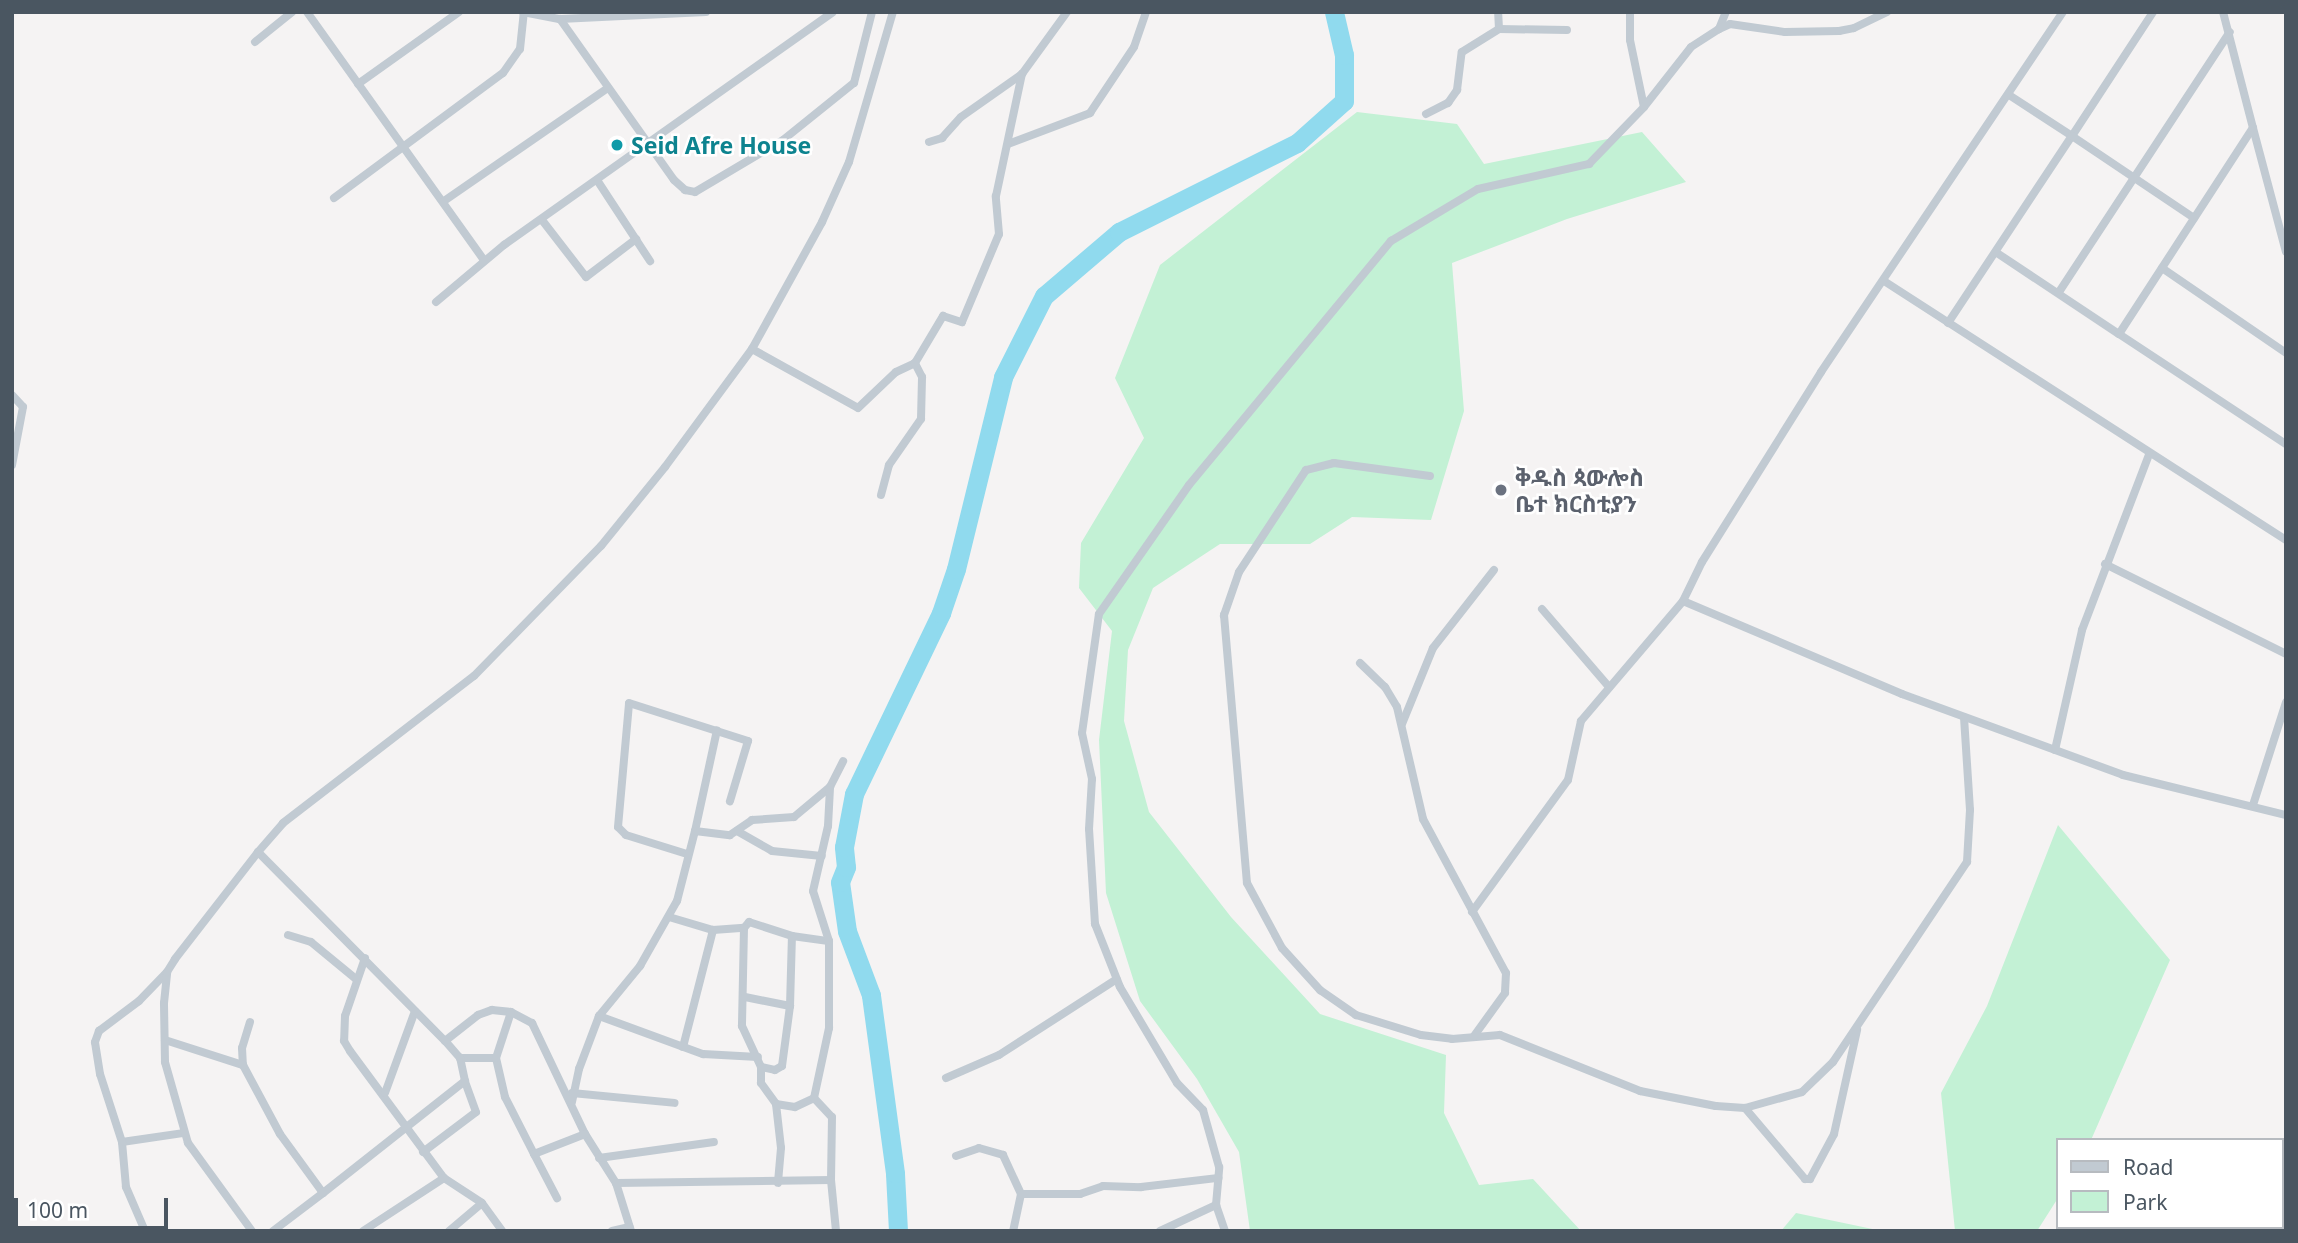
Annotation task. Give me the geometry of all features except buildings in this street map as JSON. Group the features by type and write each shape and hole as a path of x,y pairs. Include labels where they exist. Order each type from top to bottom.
{"street":[{"path":"255,41 292,12"},
{"path":"307,12 484,260"},
{"path":"358,84 459,12"},
{"path":"334,198 402,143 503,73 520,49 524,13 560,19 611,14 706,12"},
{"path":"436,302 484,260 833,12"},
{"path":"560,19 678,185 689,191 705,188 765,146 783,140 854,83 872,12"},
{"path":"145,1231 126,1187 122,1142 100,1074 95,1042 99,1031 139,1001 167,972 283,823 474,676 601,546 666,467 752,349 849,162 893,12"},
{"path":"929,142 942,138 961,117 1022,74 1067,12"},
{"path":"1008,144 1090,113 1134,47 1146,12"},
{"path":"1498,12 1499,29"},
{"path":"1630,12 1630,40 1644,107"},
{"path":"1719,29 1726,12"},
{"path":"1225,1231 1216,1205 1219,1167 1203,1110 1177,1083 1117,979 1095,924 1089,829 1092,779 1082,733 1099,614 1189,485 1391,241 1478,189 1589,164 1644,107 1691,47 1719,29 1730,24 1785,32 1854,29 1887,12"},
{"path":"1472,912 1568,780 1581,721 1682,601 1751,484 2063,12"},
{"path":"1948,323 1997,253 2153,12"},
{"path":"2223,12 2286,252"},
{"path":"1426,114 1448,103 1457,90 1462,52 1467,45 1499,29 1567,30"},
{"path":"2059,292 2230,32"},
{"path":"752,349 858,408 896,372 915,363 943,316 962,322 999,234 996,196 1022,74"},
{"path":"444,201 608,88"},
{"path":"2009,95 2194,218"},
{"path":"2119,334 2253,128"},
{"path":"597,180 650,261"},
{"path":"2276,215 2286,212"},
{"path":"542,220 586,277 636,239"},
{"path":"1997,253 2286,444"},
{"path":"2162,268 2286,353"},
{"path":"1884,281 2149,455 2286,540"},
{"path":"881,495 889,465 921,419 922,377 915,363"},
{"path":"12,395 23,407 12,465"},
{"path":"2055,750 2082,630 2105,564 2149,455"},
{"path":"1430,476 1334,463 1306,470 1239,572 1225,607 1229,690 1247,883 1282,948 1320,989 1356,1015 1421,1035 1500,1035 1640,1091 1745,1108 1801,1092 1833,1062 1967,862 1969,810 1964,717"},
{"path":"2105,564 2286,654"},
{"path":"1402,724 1433,648 1494,570"},
{"path":"1682,601 1964,717 2055,750 2180,792 2285,813"},
{"path":"1542,609 1609,687"},
{"path":"1360,663 1385,687 1402,724 1423,819 1472,912 1495,949 1508,982 1474,1036"},
{"path":"687,854 626,835 618,827 627,706 635,702 749,744 730,801"},
{"path":"2253,805 2286,702"},
{"path":"572,1104 572,1093 599,1016 640,966 677,901 717,730"},
{"path":"776,1104 795,1107 814,1097 828,1039 829,941 823,913 813,897 822,856 830,787 843,761"},
{"path":"695,831 720,835 737,831 752,820 794,817 830,787"},
{"path":"737,831 772,851 822,856"},
{"path":"258,852 365,958 460,1058 475,1112 424,1152"},
{"path":"669,917 713,930 744,929"},
{"path":"778,1183 781,1148 776,1104 761,1083 758,1057 742,1026 745,997 744,929 749,922 792,936 829,941"},
{"path":"682,1047 713,930"},
{"path":"288,935 311,942 356,979"},
{"path":"761,1067 775,1070 782,1066 790,1006 792,936"},
{"path":"365,958 345,1016 344,1041 444,1178 482,1203 502,1231"},
{"path":"167,972 165,1062 184,1133 194,1156 252,1231"},
{"path":"946,1078 999,1055 1117,979"},
{"path":"745,997 790,1006"},
{"path":"445,1041 478,1015 492,1010 511,1012 532,1023 541,1036 585,1135 616,1183 631,1229 612,1231"},
{"path":"384,1093 415,1011"},
{"path":"511,1012 496,1058 505,1097 557,1198"},
{"path":"599,1016 703,1054 758,1057"},
{"path":"250,1022 242,1048 243,1065 280,1134 323,1193"},
{"path":"1745,1108 1805,1179 1810,1179 1834,1134 1856,1050 1857,1027"},
{"path":"165,1040 243,1065"},
{"path":"460,1058 496,1058"},
{"path":"272,1230 465,1081"},
{"path":"572,1093 676,1103"},
{"path":"814,1097 832,1117 831,1180 836,1231"},
{"path":"122,1142 184,1133"},
{"path":"534,1154 585,1135"},
{"path":"598,1158 714,1142"},
{"path":"956,1156 979,1148 1003,1155 1021,1194 1013,1231"},
{"path":"363,1231 376,1227 444,1178"},
{"path":"1021,1194 1080,1195 1104,1186 1141,1187 1218,1178"},
{"path":"616,1183 778,1183 831,1180"},
{"path":"449,1231 482,1203"},
{"path":"1160,1231 1216,1205"}],"green space":[{"path":"1357,112 1457,124 1484,164 1642,132 1686,182 1567,219 1452,263 1464,411 1431,520 1352,517 1310,544 1220,544 1153,588 1128,650 1124,721 1149,812 1231,917 1320,1014 1446,1055 1444,1113 1479,1185 1533,1179 1581,1231 1250,1231 1239,1152 1197,1079 1140,1001 1106,893 1099,740 1112,631 1079,588 1081,543 1144,438 1115,378 1160,265"},
{"path":"2058,825 2170,960 2092,1138 2056,1138 2056,1201 2037,1231 1955,1231 1941,1093 1987,1006"},
{"path":"1796,1213 1882,1231 1781,1231"}],"waterway":[{"path":"898,1231 895,1173 871,995 847,931 840,882 846,867 844,847 854,794 941,613 956,569 1003,377 1044,296 1119,232 1297,143 1344,101 1344,55 1334,12"}],"place":[{"name":"Seid Afre House","path":"617,145"},
{"name":"ቅዱስ ጳውሎስ ቤተ ክርስቲያን","path":"1501,490"}]}
